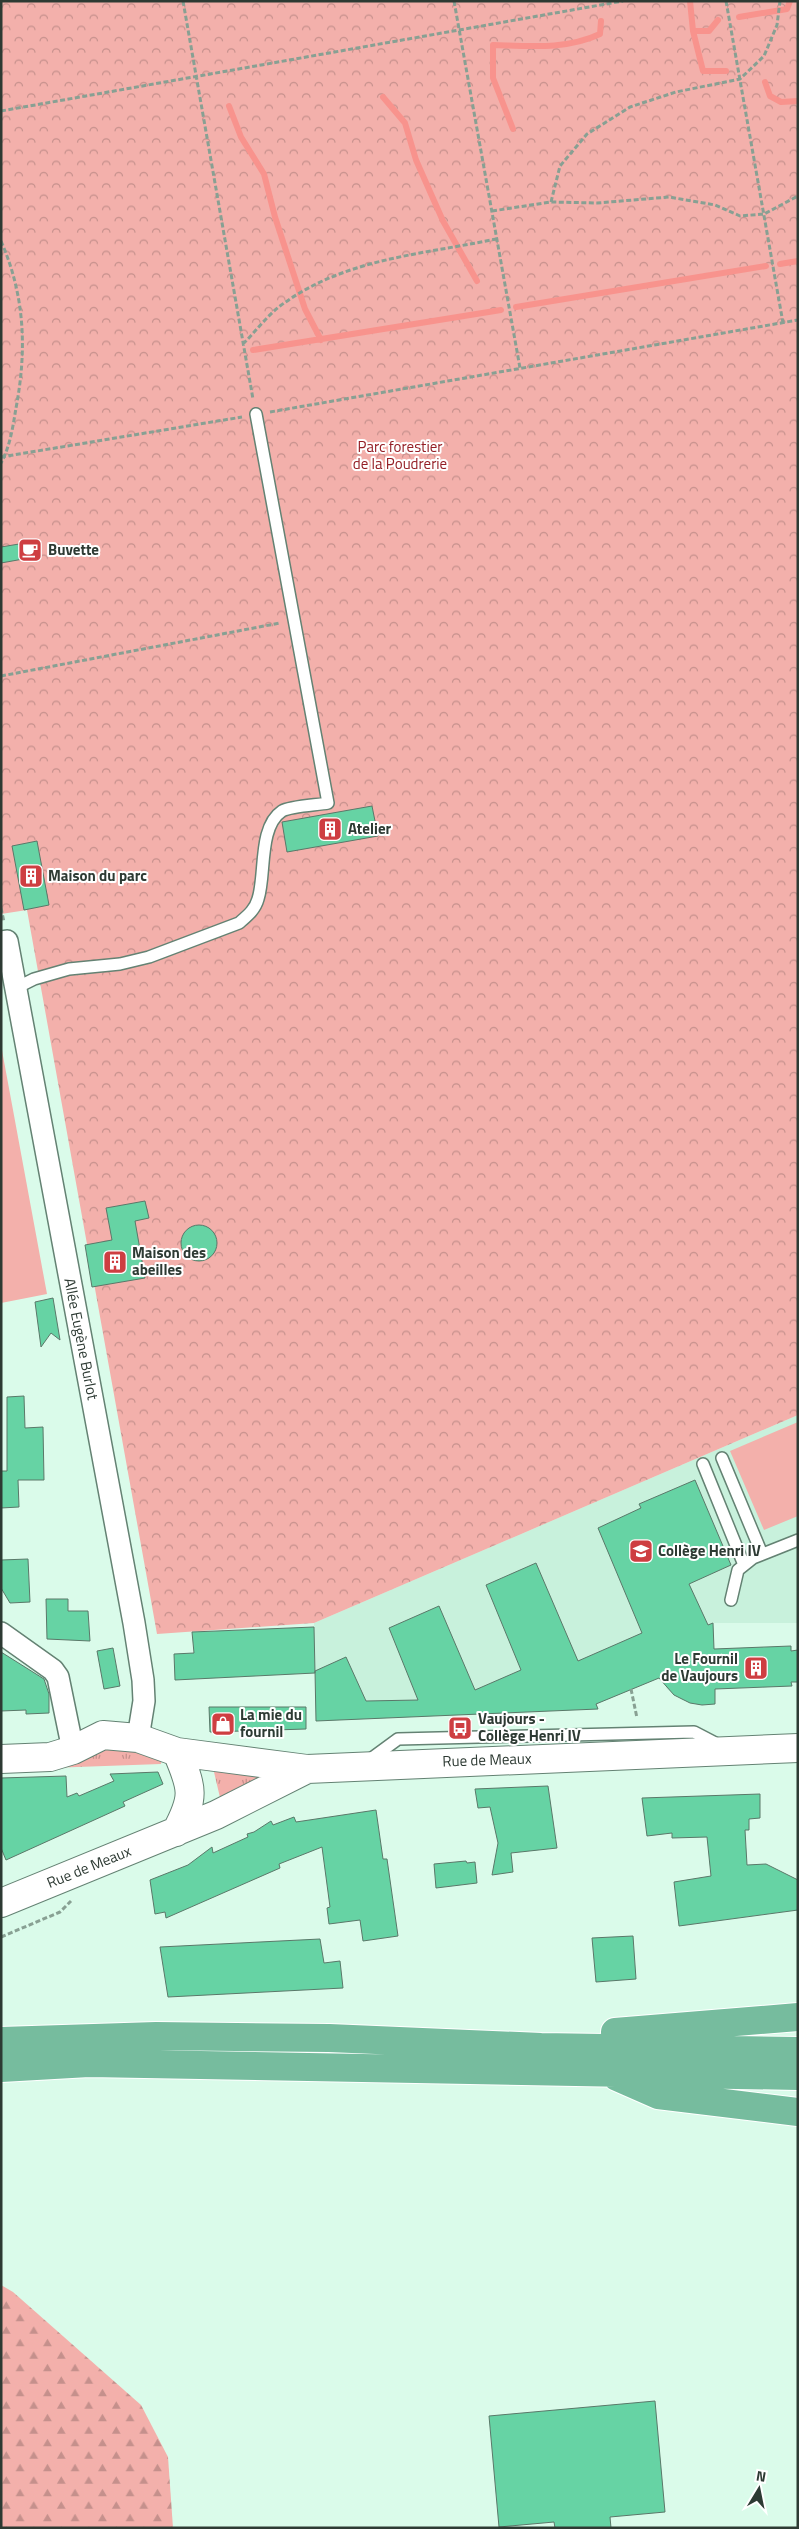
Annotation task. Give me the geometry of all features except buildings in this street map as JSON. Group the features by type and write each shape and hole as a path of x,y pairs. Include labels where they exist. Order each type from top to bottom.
{"highway":[{"path":"541,2047 604,2033 798,2017"},
{"path":"1,2041 156,2036 329,2038 541,2047 798,2051"},
{"path":"1,2068 89,2062 798,2076"},
{"path":"604,2071 658,2095 798,2112"}],"main road":[{"name":"Rue de Meaux","path":"1,1759 50,1757 73,1750 103,1735 138,1738 177,1752 307,1768 729,1751 768,1744 798,1748"},
{"path":"176,1832 188,1808 191,1794 188,1779 177,1752"},
{"name":"Rue de Meaux","path":"1,1903 216,1815 307,1768"}],"street":[{"name":"Allée Eugène Burlot","path":"4,941 16,988 143,1680 144,1701 138,1738"},
{"path":"1,1632 53,1670 58,1677 73,1750"}],"lane":[{"path":"16,988 34,979 69,969 120,964 149,957 239,923 251,914 258,900 266,840 272,822 283,811 328,803 256,414"},
{"path":"722,1458 762,1554"},
{"path":"703,1464 744,1565"},
{"path":"731,1600 738,1570 762,1554 798,1540"},
{"path":"363,1765 398,1738 694,1732 729,1751"}],"path":[{"path":"183,1 256,414"},
{"path":"454,1 520,368"},
{"path":"1,111 623,1"},
{"path":"726,1 782,323"},
{"path":"551,202 560,166 587,134 630,107 676,92 740,79 764,56 777,25 780,2"},
{"path":"492,211 551,202 597,203 669,197 715,205 740,216 764,214 798,196"},
{"path":"243,344 278,307 311,285 340,272 389,257 496,239"},
{"path":"1,241 18,291 24,348 18,402 1,463"},
{"path":"3,457 798,320"},
{"path":"1,676 293,621"},
{"path":"631,1690 640,1733"}],"shaded area":[{"name":"Collège Henri IV","path":"798,1415 798,1623 713,1623 715,1704 696,1704 682,1700 667,1689 661,1677 597,1704 598,1709 316,1721 314,1623"}],"green space":[{"name":"Parc forestier de la Poudrerie","path":"1,1 798,1 798,1415 314,1623 157,1634 27,910 1,914"},
{"path":"1,1045 47,1294 1,1303"},
{"path":"798,1422 798,1516 764,1530 730,1451"},
{"path":"114,1741 162,1757 161,1764 49,1768"},
{"path":"216,1765 273,1771 222,1806 214,1772"},
{"path":"1,2285 13,2292 141,2405 168,2457 173,2528 1,2528"}],"waterway":[{"path":"690,1 693,31 703,71 726,71"},
{"path":"739,17 787,9 790,1"},
{"path":"693,31 709,31 718,20"},
{"path":"513,129 493,78 493,45 547,46 574,43 600,34 601,21"},
{"path":"765,82 770,96 781,102 798,101"},
{"path":"383,97 405,123 416,160 443,221 477,281"},
{"path":"229,106 241,137 264,174 275,217 305,309 321,340"},
{"path":"780,264 798,261"},
{"path":"516,307 766,266"},
{"path":"253,350 501,310"}],"place":[{"name":"Buvette","path":"30,550"},
{"name":"Atelier","path":"330,829"},
{"name":"Maison du parc","path":"31,876"},
{"name":"Maison des abeilles","path":"115,1262"},
{"name":"Collège Henri IV","path":"641,1551"},
{"name":"Le Fournil de Vaujours","path":"756,1668"},
{"name":"La mie du fournil","path":"223,1724"},
{"name":"Vaujours - Collège Henri IV","path":"460,1728"}]}
